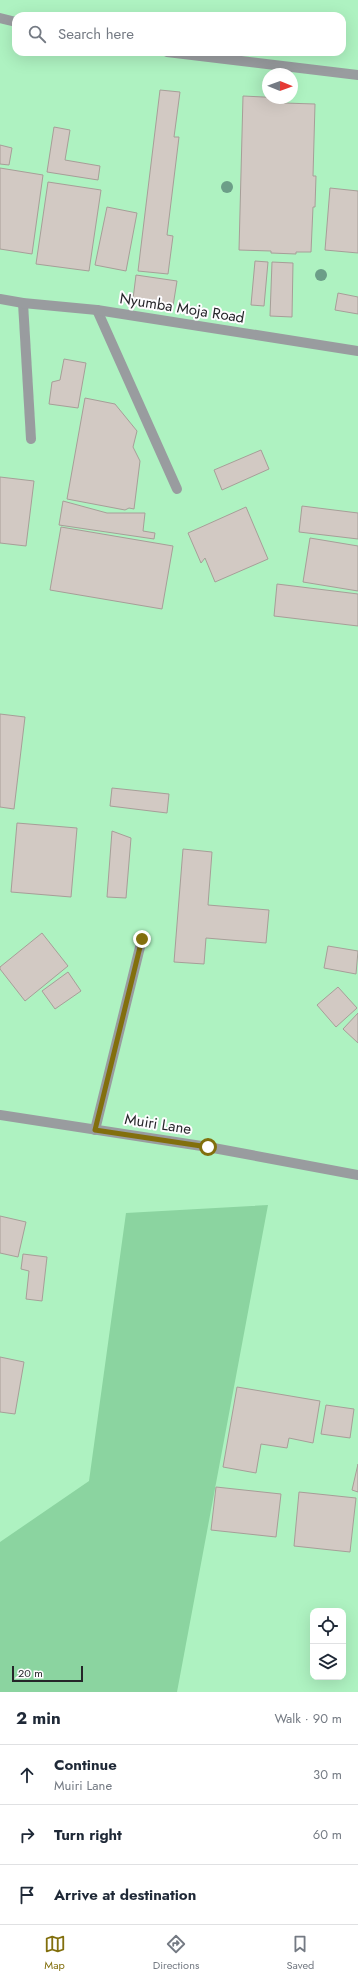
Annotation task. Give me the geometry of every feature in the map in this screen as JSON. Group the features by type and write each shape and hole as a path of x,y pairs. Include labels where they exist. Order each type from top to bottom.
{"street":[{"path":"0,18 12,21"},
{"path":"200,56 358,75"},
{"name":"Nyumba Moja Road","path":"0,299 23,303 97,310 358,351"},
{"path":"23,303 31,439"},
{"path":"97,310 177,489"},
{"path":"95,1130 142,939"},
{"name":"Muiri Lane","path":"0,1114 208,1147 358,1175"}],"green space":[{"path":"0,0 358,0 358,1692 0,1692"},
{"path":"268,1205 177,1692 0,1692 0,1542 89,1481 126,1213"}],"building":[{"path":"160,90 180,92 174,137 179,137 167,235 173,236 168,274 138,271"},
{"path":"243,96 262,97 262,104 315,104 313,176 316,176 311,252 296,252 296,254 271,253 271,251 239,250"},
{"path":"54,127 70,130 65,160 100,166 98,180 47,172"},
{"path":"0,145 12,148 9,165 0,164"},
{"path":"0,168 43,175 32,254 0,249"},
{"path":"48,182 101,190 89,271 36,264"},
{"path":"330,188 358,191 358,253 325,250"},
{"path":"107,207 137,213 126,271 95,265"},
{"path":"255,261 268,262 264,306 251,305"},
{"path":"272,262 293,263 292,317 270,316"},
{"path":"136,275 177,281 173,306 133,299"},
{"path":"338,293 358,297 358,314 335,310"},
{"path":"64,359 86,363 78,408 49,404 52,382 60,380"},
{"path":"85,398 115,404 137,431 133,447 140,461 134,509 129,508 125,510 67,499"},
{"path":"261,450 269,469 222,490 214,470"},
{"path":"0,477 34,481 26,546 0,543"},
{"path":"63,501 107,513 145,513 143,531 155,533 154,539 59,525"},
{"path":"302,506 358,513 358,539 299,532"},
{"path":"246,507 268,559 215,582 205,558 201,563 188,533"},
{"path":"61,527 173,546 162,609 50,590"},
{"path":"310,538 358,546 358,591 303,582"},
{"path":"277,584 358,594 358,626 274,616"},
{"path":"0,714 25,717 14,809 0,807"},
{"path":"112,788 169,794 167,813 110,806"},
{"path":"17,823 77,828 71,897 11,892"},
{"path":"112,831 131,838 126,898 107,897"},
{"path":"183,849 212,852 208,905 269,910 266,943 206,938 204,964 174,962"},
{"path":"42,933 68,966 25,1001 0,967"},
{"path":"328,946 358,951 356,974 324,968"},
{"path":"68,972 81,991 55,1009 42,991"},
{"path":"338,987 357,1008 336,1027 317,1005"},
{"path":"358,1013 358,1043 343,1029"},
{"path":"0,1216 26,1222 18,1257 0,1253"},
{"path":"23,1254 47,1257 42,1301 26,1299 29,1271 21,1269"},
{"path":"0,1357 24,1362 15,1414 0,1412"},
{"path":"237,1387 320,1401 313,1443 289,1438 287,1448 261,1444 256,1473 223,1467"},
{"path":"326,1405 354,1409 350,1438 321,1434"},
{"path":"358,1464 358,1492 352,1490"},
{"path":"216,1487 281,1494 276,1537 211,1530"},
{"path":"299,1492 356,1498 350,1552 294,1546"}],"route":[{"path":"142,939 95,1130 208,1147"}]}
